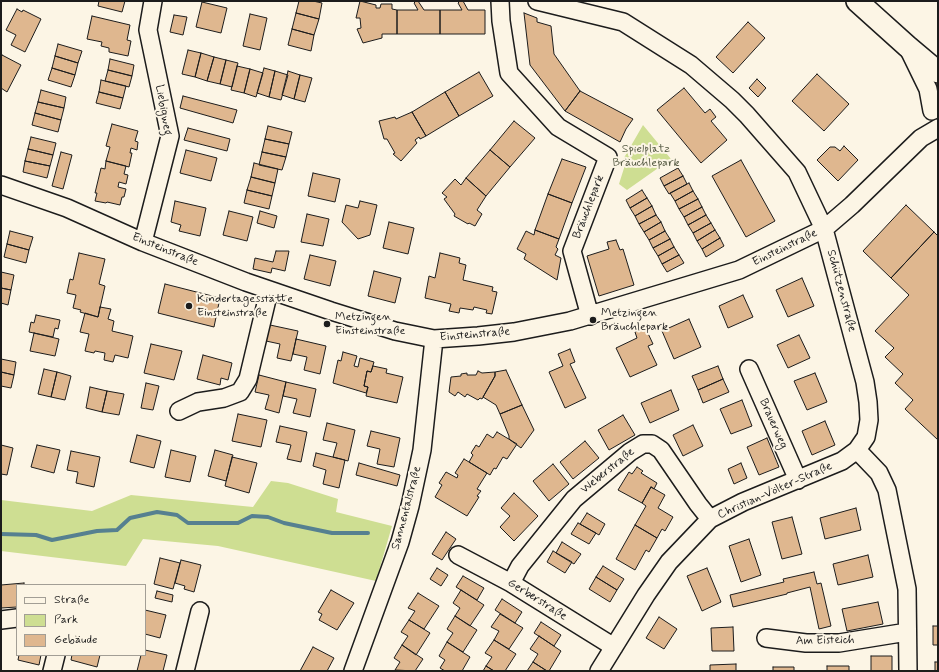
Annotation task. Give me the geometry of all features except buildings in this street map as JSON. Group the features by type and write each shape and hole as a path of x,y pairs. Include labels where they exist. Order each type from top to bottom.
{"main road":[{"path":"857,1 938,72"}],"street":[{"name":"Liebigweg","path":"143,242 170,136 148,30 153,1"},
{"name":"Bräuchlepark","path":"500,1 501,21 509,73 558,127 608,157 572,251 590,316"},
{"name":"Schützenstraße","path":"537,1 623,22 691,65 747,115 797,172 824,229 865,382 869,420 866,437 857,450"},
{"path":"907,46 928,90 934,116"},
{"name":"Einsteinstraße","path":"1,186 67,208 143,242 269,290 395,331 434,339 478,336 514,332 590,316 739,270 824,229 857,200 921,138 934,116"},
{"path":"179,411 198,402 224,398 240,392 248,378 269,290"},
{"name":"Sannentalstraße","path":"354,671 400,542 410,506 422,450 434,339"},
{"name":"Brauerweg","path":"749,369 798,480"},
{"name":"Weberstraße","path":"511,583 520,566 574,499 630,452 643,444 652,444 661,450 710,519"},
{"path":"857,450 880,473 888,490 907,589 908,671"},
{"name":"Christian-Völter-Straße","path":"599,671 646,595 669,562 710,519 743,502 842,461 857,450"},
{"name":"Gerberstraße","path":"458,555 511,583 614,647"},
{"path":"185,671 200,611"},
{"path":"1,620 16,618"},
{"name":"Am Eisteich","path":"766,638 806,643 839,643 907,632"},
{"path":"52,671 56,656"}],"green space":[{"name":"Spielplatz Bräuchlepark","path":"643,125 671,159 627,190 619,184 625,165 621,163"},
{"path":"271,481 288,483 338,499 336,512 392,526 376,581 218,546 143,539 126,566 1,551 1,500 92,511 131,495 253,507"}],"waterway":[{"path":"1,534 36,535 52,540 97,531 117,530 130,518 157,512 177,515 188,523 238,523 252,516 268,517 284,523 332,533 368,533"}],"place":[{"name":"Kindertagesstätte Einsteinstraße","path":"189,306"},
{"name":"Metzingen Bräuchlepark","path":"593,320"},
{"name":"Metzingen Einsteinstraße","path":"327,324"}]}
